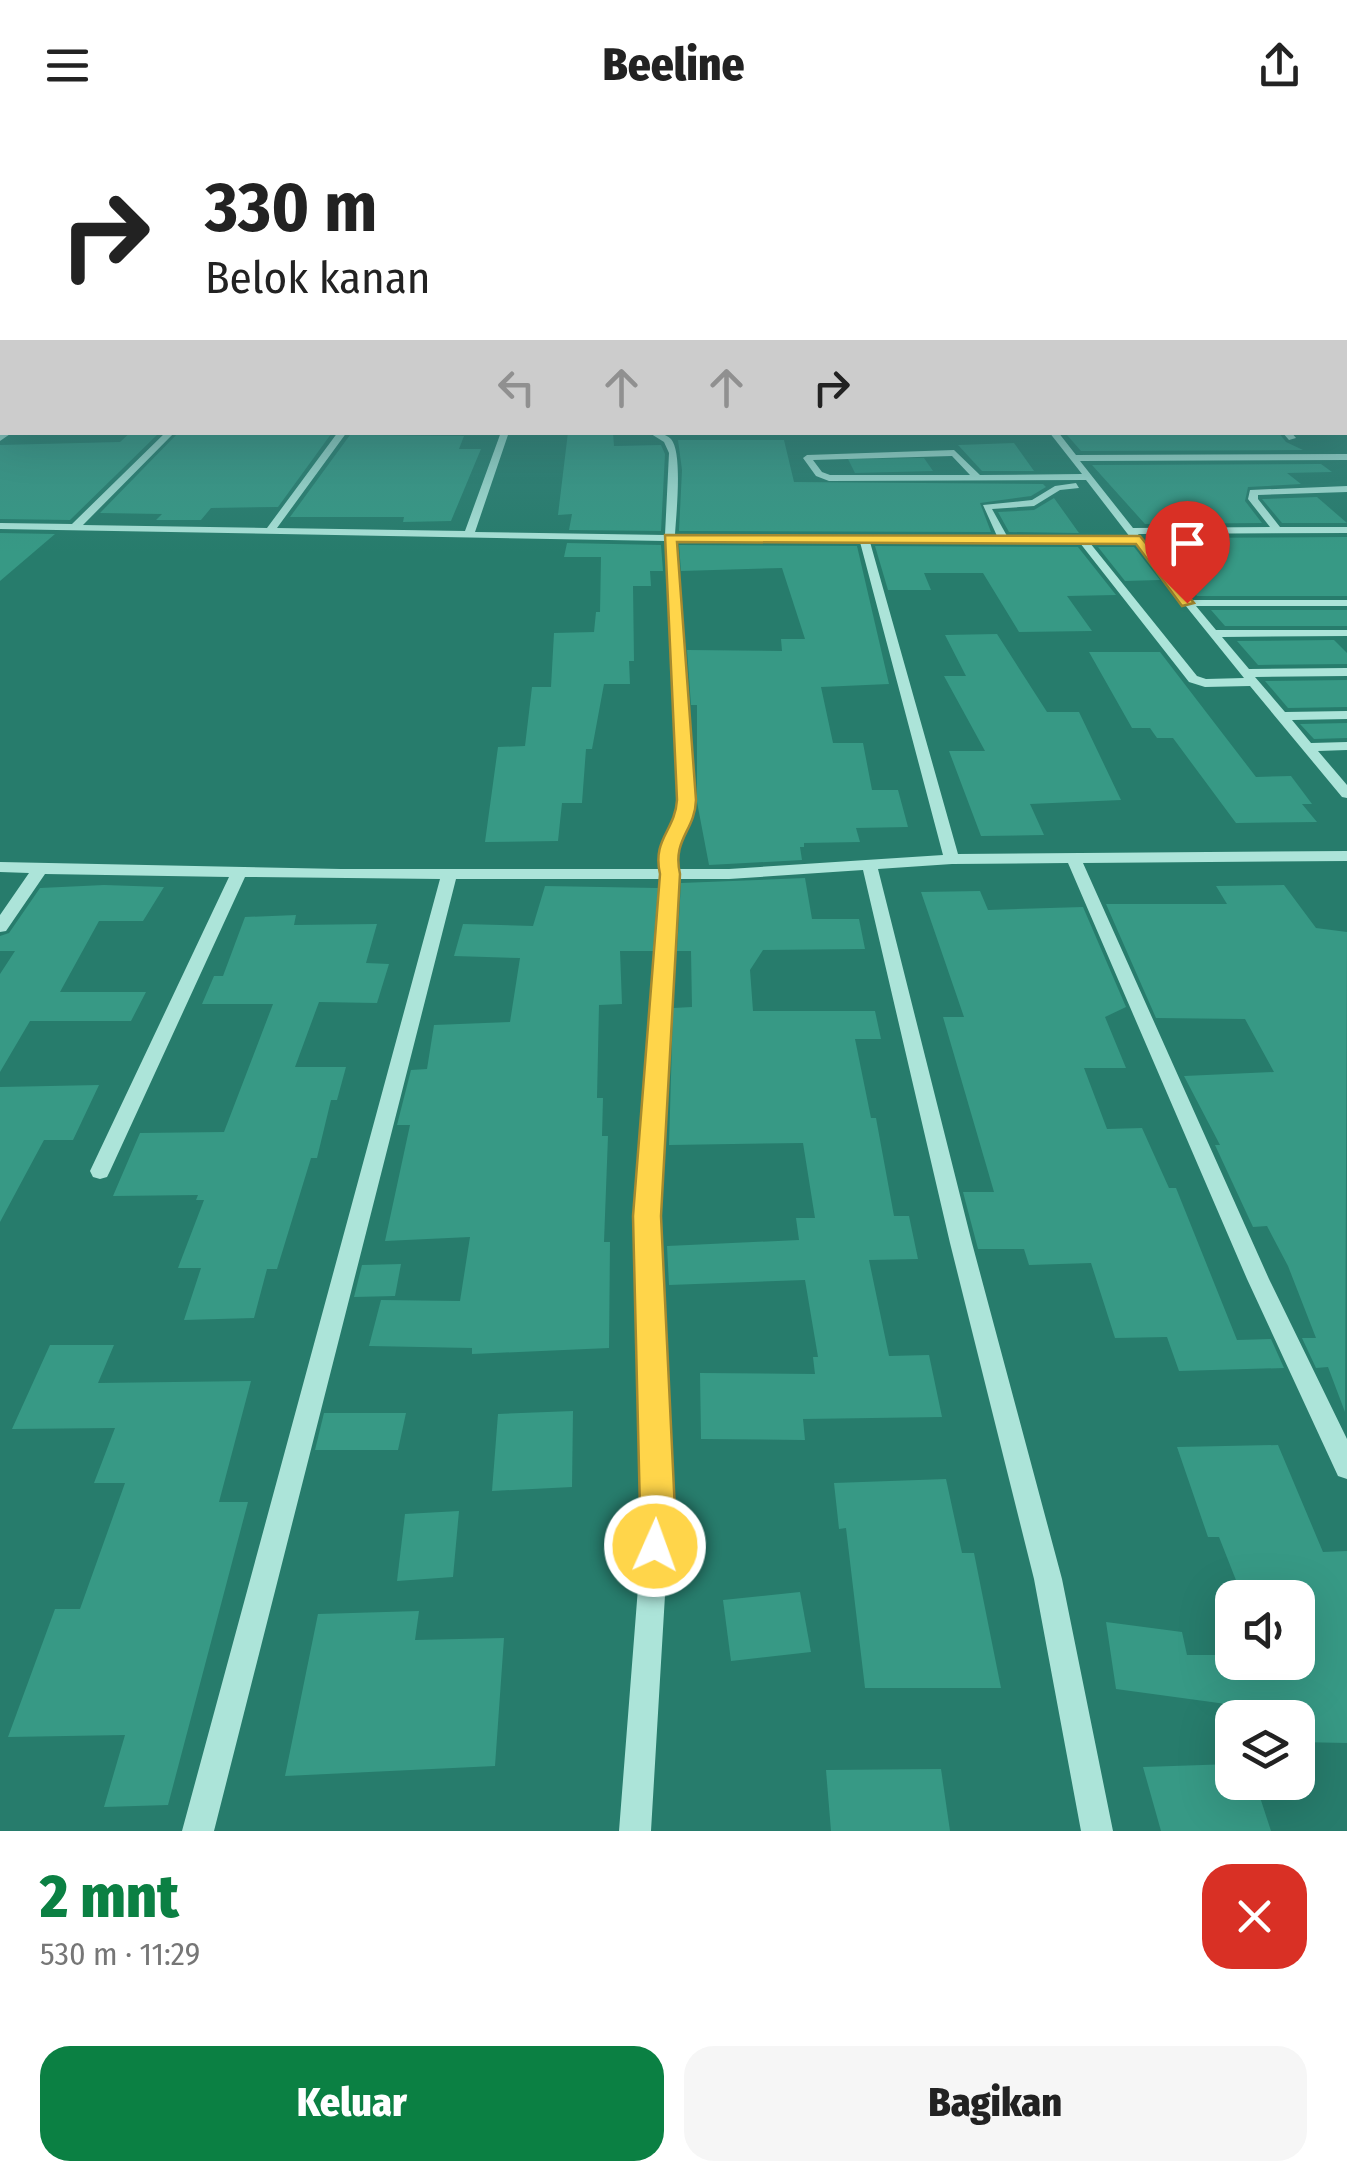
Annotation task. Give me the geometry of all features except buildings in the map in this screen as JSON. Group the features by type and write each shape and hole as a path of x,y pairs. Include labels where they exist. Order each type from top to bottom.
{"street":[{"path":"73,529 168,435"},
{"path":"270,531 341,435"},
{"path":"469,535 503,435"},
{"path":"635,1831 658,1511 647,1216 670,874 666,843 686,811 670,538 673,454 668,441 657,435"},
{"path":"1055,435 1212,634 1344,787"},
{"path":"978,478 954,453 807,458 819,474 828,478 1093,481"},
{"path":"1074,458 1347,458"},
{"path":"1004,541 986,506 1026,505 1058,488 1093,481"},
{"path":"1277,530 1252,499 1253,492 1347,489"},
{"path":"0,526 1004,541 1347,530"},
{"path":"864,538 952,860"},
{"path":"1083,540 1193,678 1205,683 1347,672"},
{"path":"1187,603 1347,603"},
{"path":"1212,634 1347,633"},
{"path":"1281,716 1347,715"},
{"path":"1307,746 1347,746"},
{"path":"0,866 670,874 952,860 1342,856"},
{"path":"1075,861 1258,1280 1347,1467"},
{"path":"870,866 956,1224 1048,1579 1097,1831"},
{"path":"0,926 40,869"},
{"path":"100,1171 240,871"},
{"path":"198,1831 449,874"}],"green space":[{"path":"924,458 933,471 855,473 848,459"}],"route":[{"path":"655,1546 658,1511 647,1216 670,874 665,852 666,843 686,811 670,538 1140,540 1187,603"}]}
